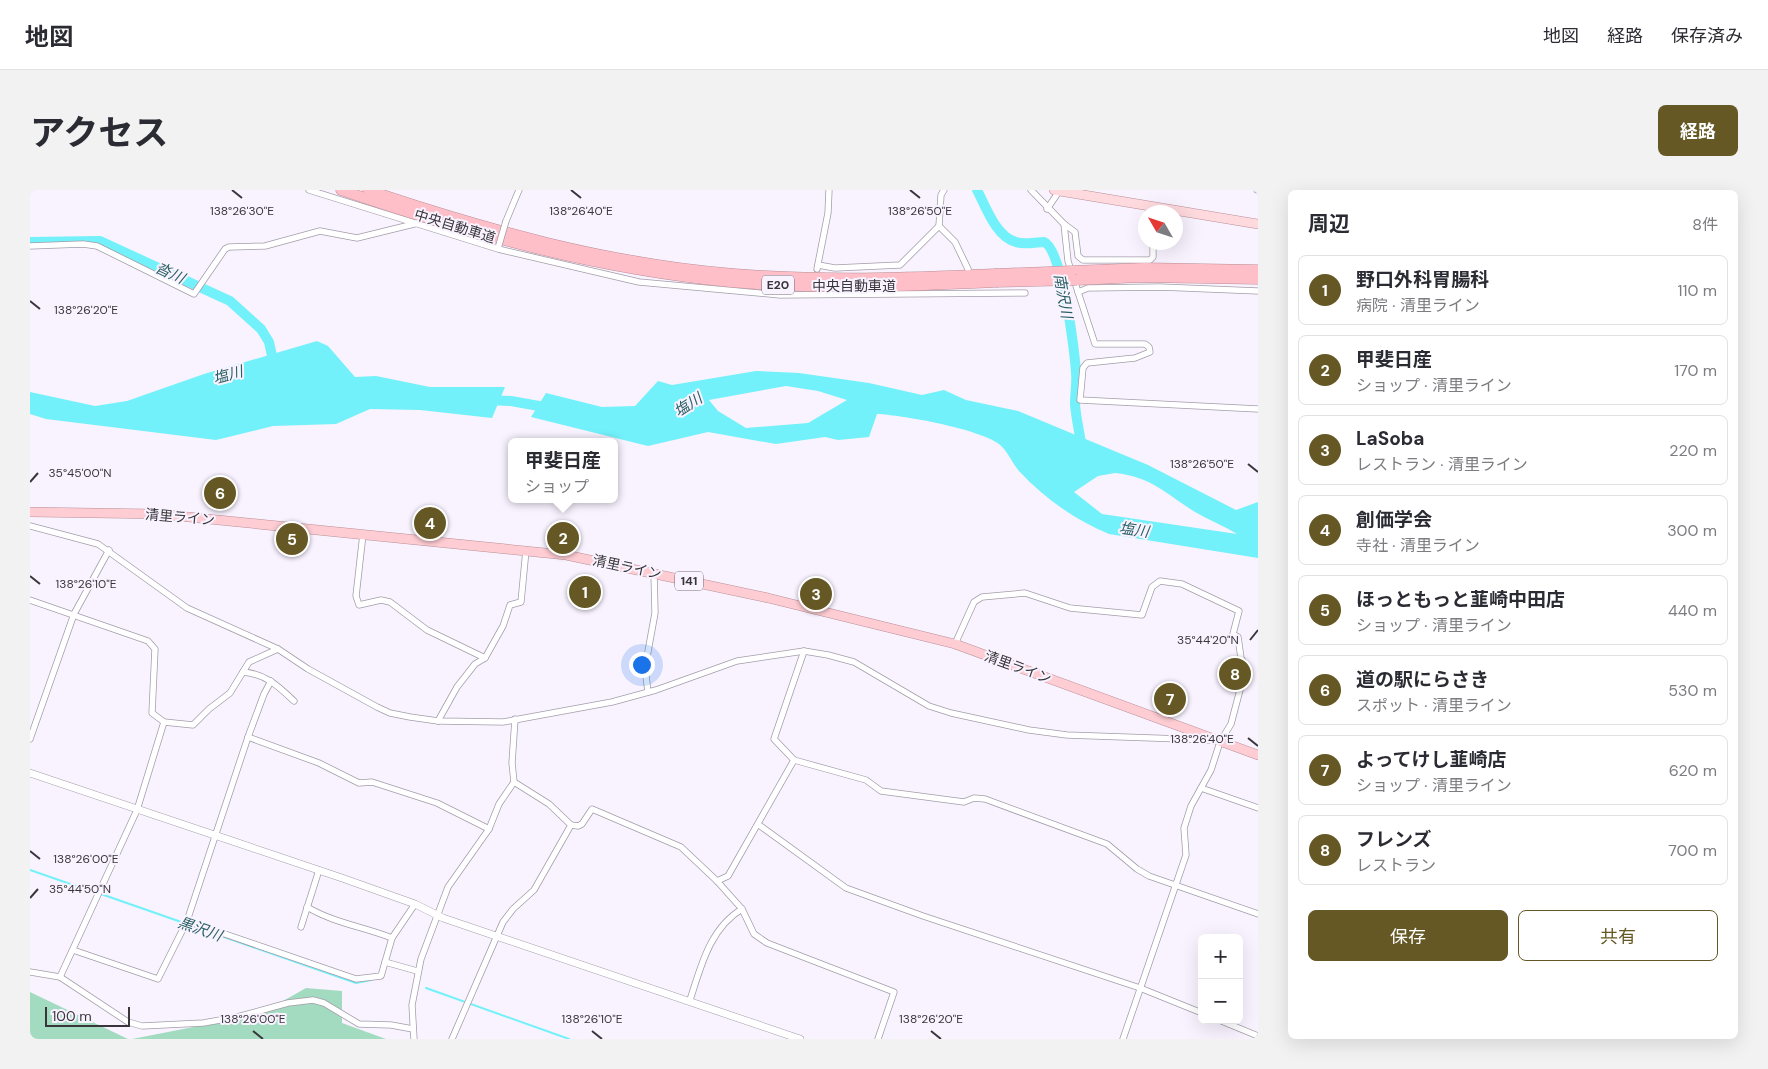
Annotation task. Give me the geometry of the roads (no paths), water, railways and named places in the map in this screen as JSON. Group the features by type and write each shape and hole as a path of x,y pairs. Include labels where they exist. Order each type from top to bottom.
{"highway":[{"name":"中央自動車道","path":"341,190 454,227 526,247 562,256 666,274 733,282 810,286 898,287 996,278"},
{"name":"中央自動車道","path":"368,190 456,219 564,248 668,266 734,274 812,278 1074,276 1258,278"},
{"name":"中央自動車道","path":"1074,276 1145,268 1258,270"},
{"name":"清里ライン","path":"30,512 158,514 566,555 654,573 955,644 1258,755"}],"main road":[{"path":"1058,190 1138,206"},
{"path":"1183,213 1258,224"}],"street":[{"path":"308,190 498,247 639,282 697,289 780,295 1025,293"},
{"path":"498,247 506,220 519,190"},
{"path":"829,190 828,213 817,267 844,268 900,266 939,226 941,195 944,190"},
{"path":"1031,190 1047,209 1075,232 1078,256 1083,260 1150,260 1153,257 1153,250"},
{"path":"1047,209 1058,190"},
{"path":"30,246 83,244 96,246 194,294 202,286 225,249 229,246 265,246 320,231 357,238 418,223"},
{"path":"1064,224 1068,261 1095,344 1145,344 1149,347 1150,352 1135,358 1087,363 1083,368 1080,400 1258,409"},
{"path":"939,226 955,242 968,269"},
{"path":"1078,292 1088,288 1160,287 1258,291"},
{"path":"30,526 94,542 109,550 186,608 278,649 308,669 390,713 438,721 503,722 612,702 737,662 804,651 854,662 929,706 951,713 1029,730 1066,735 1217,741"},
{"path":"363,534 356,596 359,605 381,600 390,602 427,630 485,658"},
{"path":"30,739 74,614 109,550"},
{"path":"438,721 457,687 475,664 485,658 503,626 510,605 522,602 526,550"},
{"path":"648,692 645,668 655,613 654,573"},
{"path":"955,644 974,602 982,597 1025,593 1070,608 1142,615 1152,587 1160,581 1182,584 1239,611 1233,634 1238,636 1241,658 1246,666 1231,724 1217,741 1211,770 1191,806 1184,828 1186,854 1173,885 1123,1039"},
{"path":"30,600 148,640 155,649 152,713 164,722 193,725 209,709 224,700 249,662 278,649"},
{"path":"804,651 774,739 794,760 866,780 881,791 964,802 974,798 985,799 1107,844 1137,869 1173,885 1258,914"},
{"path":"243,672 257,673 272,681 294,702"},
{"path":"72,950 158,979 187,921 248,738 264,694 272,681"},
{"path":"414,1039 412,1005 418,971 437,915 448,888 489,828 499,804 514,782 512,763 515,719"},
{"path":"60,977 137,810 164,722"},
{"path":"248,738 319,762 360,783 372,782 437,803 489,828"},
{"path":"717,881 728,876 759,825 794,760"},
{"path":"30,773 319,870 415,904 437,915 800,1039"},
{"path":"514,782 549,804 571,825 578,826 582,824 592,809 681,847 717,881 742,910 754,934 767,943 894,992 878,1039"},
{"path":"1201,788 1258,808"},
{"path":"452,1039 467,1008 471,992 476,989 508,913 534,890 571,825"},
{"path":"759,825 846,888 923,916 1140,988 1198,1011"},
{"path":"301,927 319,870"},
{"path":"187,921 356,980 381,976 392,938 415,904"},
{"path":"307,907 327,919 368,929 392,938"},
{"path":"690,1000 706,950 729,917 742,910"},
{"path":"385,962 418,971"},
{"path":"30,972 60,977 128,1022 142,1026 203,1023 237,1017 288,1003 313,1000 324,1003 359,1024 391,1025 413,1029"},
{"path":"1229,1024 1258,1036"}],"water":[{"path":"317,341 328,346 355,377 376,376 430,387 505,387 492,418 420,410 370,409 336,424 273,426 216,440 46,419 30,414 30,392 95,406 127,401 204,374"},
{"path":"756,371 799,373 869,383 922,395 944,390 966,400 1018,411 1148,465 1236,510 1258,502 1258,558 1109,534 1072,515 1049,499 1019,471 999,444 975,433 922,420 877,414 869,437 838,440 825,437 776,444 708,432 648,446 531,417 546,393 602,407 635,406 658,381 672,385","holes":["786,386 818,391 847,400 808,423 746,428 718,411 709,400","1115,473 1149,482 1195,512 1237,534 1102,514 1074,492 1098,476"]}],"waterway":[{"name":"南沢川","path":"977,190 992,221 1009,239 1019,243 1044,242 1051,248 1062,281 1073,345 1076,377 1075,404 1082,449"},
{"name":"沓川","path":"30,242 100,241 230,301 261,329 269,342 274,365"},
{"name":"塩川","path":"487,400 511,401 550,408"},
{"name":"黒沢川","path":"30,870 96,893"},
{"name":"黒沢川","path":"101,894 356,983 371,980"},
{"name":"黒沢川","path":"426,988 569,1039"}],"place":[{"name":"道の駅にらさき","path":"220,493"},
{"name":"創価学会","path":"430,523"},
{"name":"甲斐日産","path":"563,538"},
{"name":"ほっともっと韮崎中田店","path":"292,539"},
{"name":"野口外科胃腸科","path":"585,592"},
{"name":"LaSoba","path":"816,594"},
{"name":"フレンズ","path":"1235,674"},
{"name":"よってけし韮崎店","path":"1170,699"}]}
